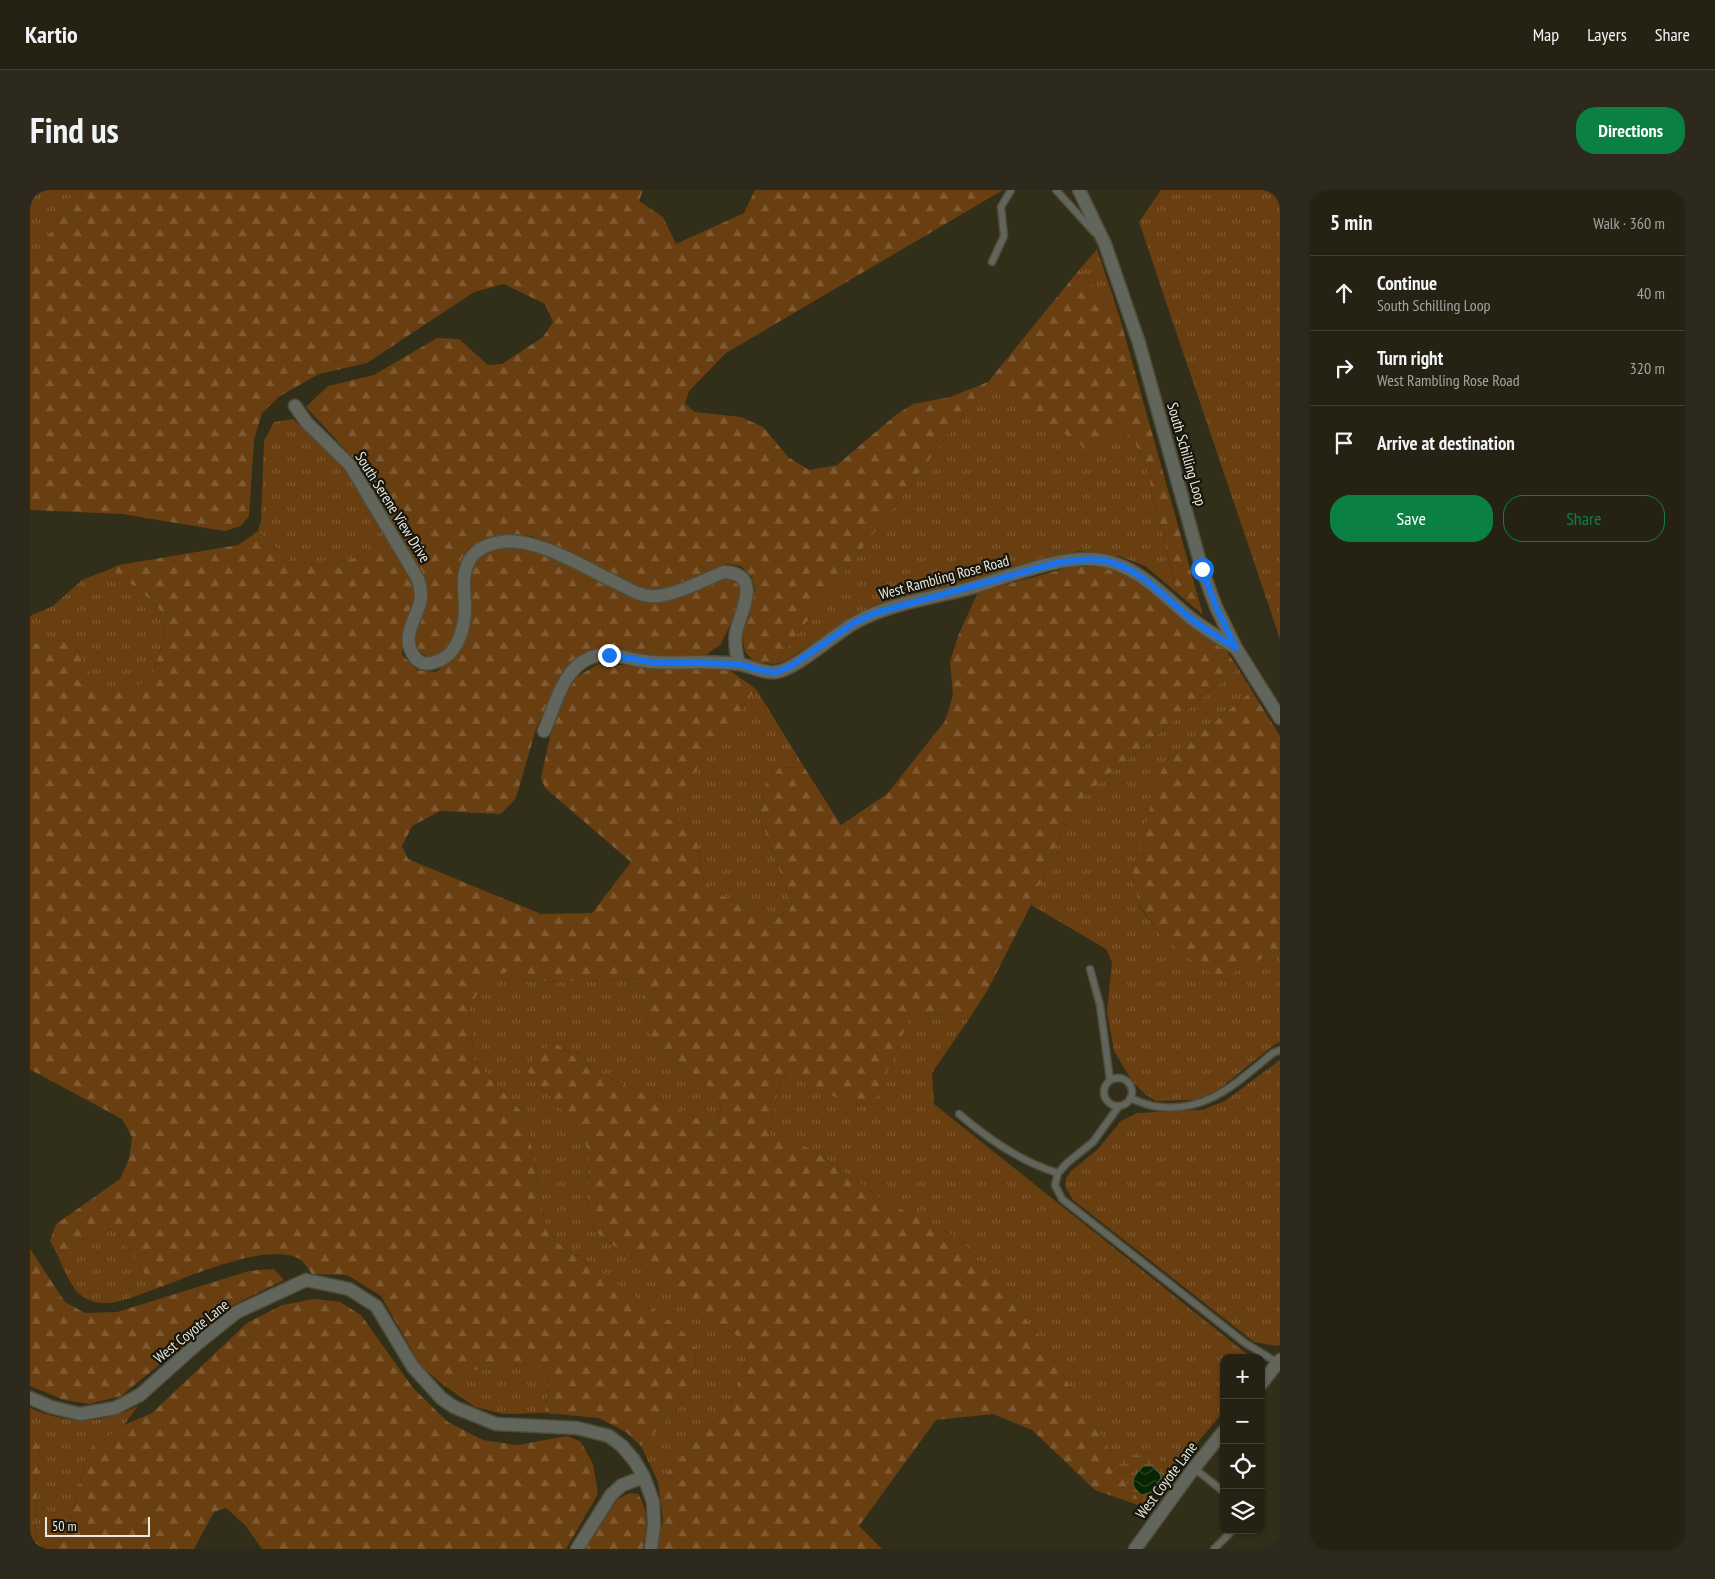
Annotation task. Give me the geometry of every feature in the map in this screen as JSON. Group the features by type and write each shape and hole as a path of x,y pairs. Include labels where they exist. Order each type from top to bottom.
{"street":[{"name":"South Schilling Loop","path":"1079,190 1105,244 1139,343 1202,569 1216,607 1236,648 1280,718"},
{"name":"South Serene View Drive","path":"295,406 307,423 350,465 418,579 421,600 410,633 409,644 412,653 422,662 430,664 438,662 453,650 463,625 465,608 463,580 467,565 473,554 486,546 503,541 523,542 548,550 636,593 655,597 674,592 724,572 733,572 740,576 746,585 747,592 734,645 739,664"},
{"name":"West Rambling Rose Road","path":"544,731 565,681 576,666 594,656 609,655 652,662 739,664 764,671 777,672 791,666 854,623 875,613 1060,562 1100,560 1113,563 1138,574 1195,622 1236,648"},
{"name":"West Coyote Lane","path":"30,1398 51,1407 80,1414 115,1408 140,1395 197,1344 237,1312 306,1280 349,1289 376,1306 413,1367 441,1398 454,1407 496,1424 577,1428 609,1436 622,1446 634,1460 644,1477 653,1502 654,1525 651,1549"},
{"path":"1265,1379 1279,1361"},
{"name":"West Coyote Lane","path":"1135,1549 1194,1468 1220,1436"},
{"path":"577,1549 610,1495 622,1485 644,1477"}],"lane":[{"path":"992,262 1004,236 1001,207 1011,190"},
{"path":"1056,190 1105,244"},
{"path":"1090,968 1100,1005 1110,1080"},
{"path":"1130,1098 1152,1106 1195,1105 1213,1098 1228,1089 1273,1053 1280,1050"},
{"path":"1119,1106 1110,1104 1105,1096 1105,1087 1110,1080 1119,1078 1127,1081 1132,1089 1130,1098 1119,1106 1093,1142 1067,1163 1058,1173 1055,1185 1062,1199 1245,1343 1279,1361"},
{"path":"959,1114 979,1131 1014,1154 1047,1170 1058,1173"},
{"path":"1194,1468 1220,1489"},
{"path":"1214,1549 1230,1534"}],"green space":[{"path":"30,190 82,190 30,260"},
{"path":"82,190 643,190 639,201 663,217 676,244 744,213 755,190 1003,190 726,353 689,391 685,404 695,412 741,417 763,427 788,457 809,470 837,465 897,414 913,404 950,397 988,382 775,664 754,662 745,652 742,633 755,589 752,577 741,566 727,564 671,588 654,592 552,544 531,536 509,534 487,538 469,548 459,566 459,622 449,647 438,655 427,657 417,650 414,639 426,600 424,577 354,459 306,407 328,386 374,375 437,338 459,339 488,365 502,364 543,337 553,322 545,304 504,284 474,292 367,363 319,374 280,396 262,413 254,440 249,516 241,526 225,531 122,514 30,510 30,260"},
{"path":"1161,190 1280,190 1280,639 1139,222"},
{"path":"1097,249 1119,315 1079,270"},
{"path":"1079,270 1119,315 1203,615 1177,593 1147,470 1132,436 1119,427 1097,456 988,382"},
{"path":"988,382 1097,455 1119,427 1132,436 1147,470 1177,593 1145,566 1119,556 1079,551 870,609 840,625 787,660 775,664"},
{"path":"293,419 346,470 384,536 355,558 320,566 291,561 258,531 261,521 264,441 274,422"},
{"path":"258,531 291,561 320,566 355,558 384,536 416,582 417,599 404,632 402,655 417,670 436,672 456,656 469,629 469,573 479,557 500,547 521,546 544,553 632,596 724,577 738,584 743,597 721,644 703,657 653,658 607,647 581,655 562,673 536,729 516,798 501,814 440,811 412,826 402,846 408,859 541,914 592,913 631,862 545,788 541,778 550,736 566,694 577,677 598,664 729,670 756,689 662,817 689,826 696,836 704,881 720,896 744,901 773,918 788,913 792,904 760,818 764,786 779,768 804,767 841,825 887,794 945,721 953,695 950,662 958,636 978,592 1071,567 1106,566 1125,573 1150,588 1182,618 1225,649 1238,668 1088,792 1064,826 1031,905 987,991 969,1019 923,1013 909,1020 876,1098 855,1106 786,1074 780,1079 769,1136 792,1141 817,1152 883,1200 959,1238 1037,1333 1117,1462 1127,1485 1146,1508 1095,1490 1032,1430 993,1414 936,1420 859,1526 882,1549 656,1549 663,1520 658,1482 733,1400 746,1358 737,1336 598,1234 587,1216 589,1154 581,1131 525,1069 540,1051 554,1042 596,1072 706,1122 718,1125 721,1106 702,1080 657,1048 643,1014 642,978 564,982 525,980 507,972 484,981 469,1010 474,1060 521,1111 528,1126 545,1225 558,1243 680,1328 696,1348 695,1375 676,1411 641,1446 626,1432 599,1418 545,1413 549,1377 531,1364 468,1371 442,1384 421,1366 381,1296 347,1275 312,1274 300,1259 285,1255 268,1254 248,1257 207,1269 155,1289 115,1229 102,1230 57,1254 50,1241 56,1224 120,1179 129,1159 132,1137 122,1119 30,1071 30,644 63,640 73,643 100,691 131,689 151,680 165,634 161,611 141,591 110,569 119,565 238,545"},
{"path":"110,569 141,591 161,611 165,634 151,680 131,689 100,692 73,643 63,640 30,644 30,616 53,606 82,580"},
{"path":"1238,668 1252,691 1168,760 1132,872 1139,906 1161,935 1226,976 1280,950 1280,1042 1218,1090 1194,1100 1156,1101 1146,1095 1132,1081 1114,1051 1107,1012 1112,962 1106,949 1031,905 1064,826 1088,792"},
{"path":"756,689 804,767 779,768 764,786 760,818 792,904 788,913 773,918 744,901 720,897 704,881 696,836 689,826 661,817"},
{"path":"1252,691 1280,736 1280,950 1226,976 1203,970 1161,935 1139,905 1132,872 1160,774 1168,760"},
{"path":"507,972 525,980 564,982 642,978 643,1014 657,1048 702,1080 721,1106 718,1125 706,1122 596,1072 554,1042 526,1069 581,1131 589,1154 587,1216 598,1234 737,1336 746,1358 733,1400 658,1482 641,1446 676,1411 695,1375 696,1348 680,1328 558,1243 545,1225 528,1126 521,1111 474,1060 469,1010 484,981"},
{"path":"923,1013 969,1019 932,1073 934,1104 1247,1354 1220,1354 1220,1416 1173,1472 1151,1453 1128,1454 1117,1462 1037,1333 959,1238 883,1200 817,1152 769,1136 780,1079 787,1074 856,1106 876,1097 909,1020"},
{"path":"1280,1060 1280,1345 1276,1346 1254,1342 1073,1200 1065,1186 1066,1178 1071,1171 1097,1150 1121,1121 1137,1113 1202,1110 1225,1101"},
{"path":"115,1229 155,1289 115,1302 95,1302 86,1299 75,1289 57,1254 102,1230"},
{"path":"30,1249 65,1302 85,1313 117,1312 249,1271 274,1269 284,1280 231,1306 121,1396 89,1404 64,1400 30,1386"},
{"path":"314,1299 340,1302 361,1315 413,1388 448,1422 483,1440 517,1445 567,1436 581,1442 593,1464 598,1494 566,1549 262,1549 245,1525 226,1508 214,1512 194,1549 30,1549 30,1429 40,1449 34,1524 39,1546 55,1545 70,1523 87,1454 91,1448 124,1425 152,1413 247,1323 282,1305"},
{"path":"531,1364 549,1377 545,1413 504,1414 475,1407 442,1384 468,1371"},
{"path":"138,1406 124,1425 91,1448 87,1454 70,1523 55,1545 39,1546 34,1524 40,1449 30,1429 30,1408 59,1418 84,1420 110,1417"},
{"path":"1151,1453 1173,1472 1146,1508 1127,1485 1117,1462 1128,1454"},
{"path":"629,1493 638,1494 646,1514 643,1549 585,1549 617,1500"}],"water":[{"path":"1144,1466 1152,1466 1160,1474 1161,1478 1151,1492 1142,1495 1134,1487 1133,1480"}],"route":[{"path":"609,655 652,662 739,664 764,671 777,672 791,666 854,623 875,613 1060,562 1082,560 1100,560 1120,565 1138,574 1195,622 1236,648 1216,607 1202,569"}]}
